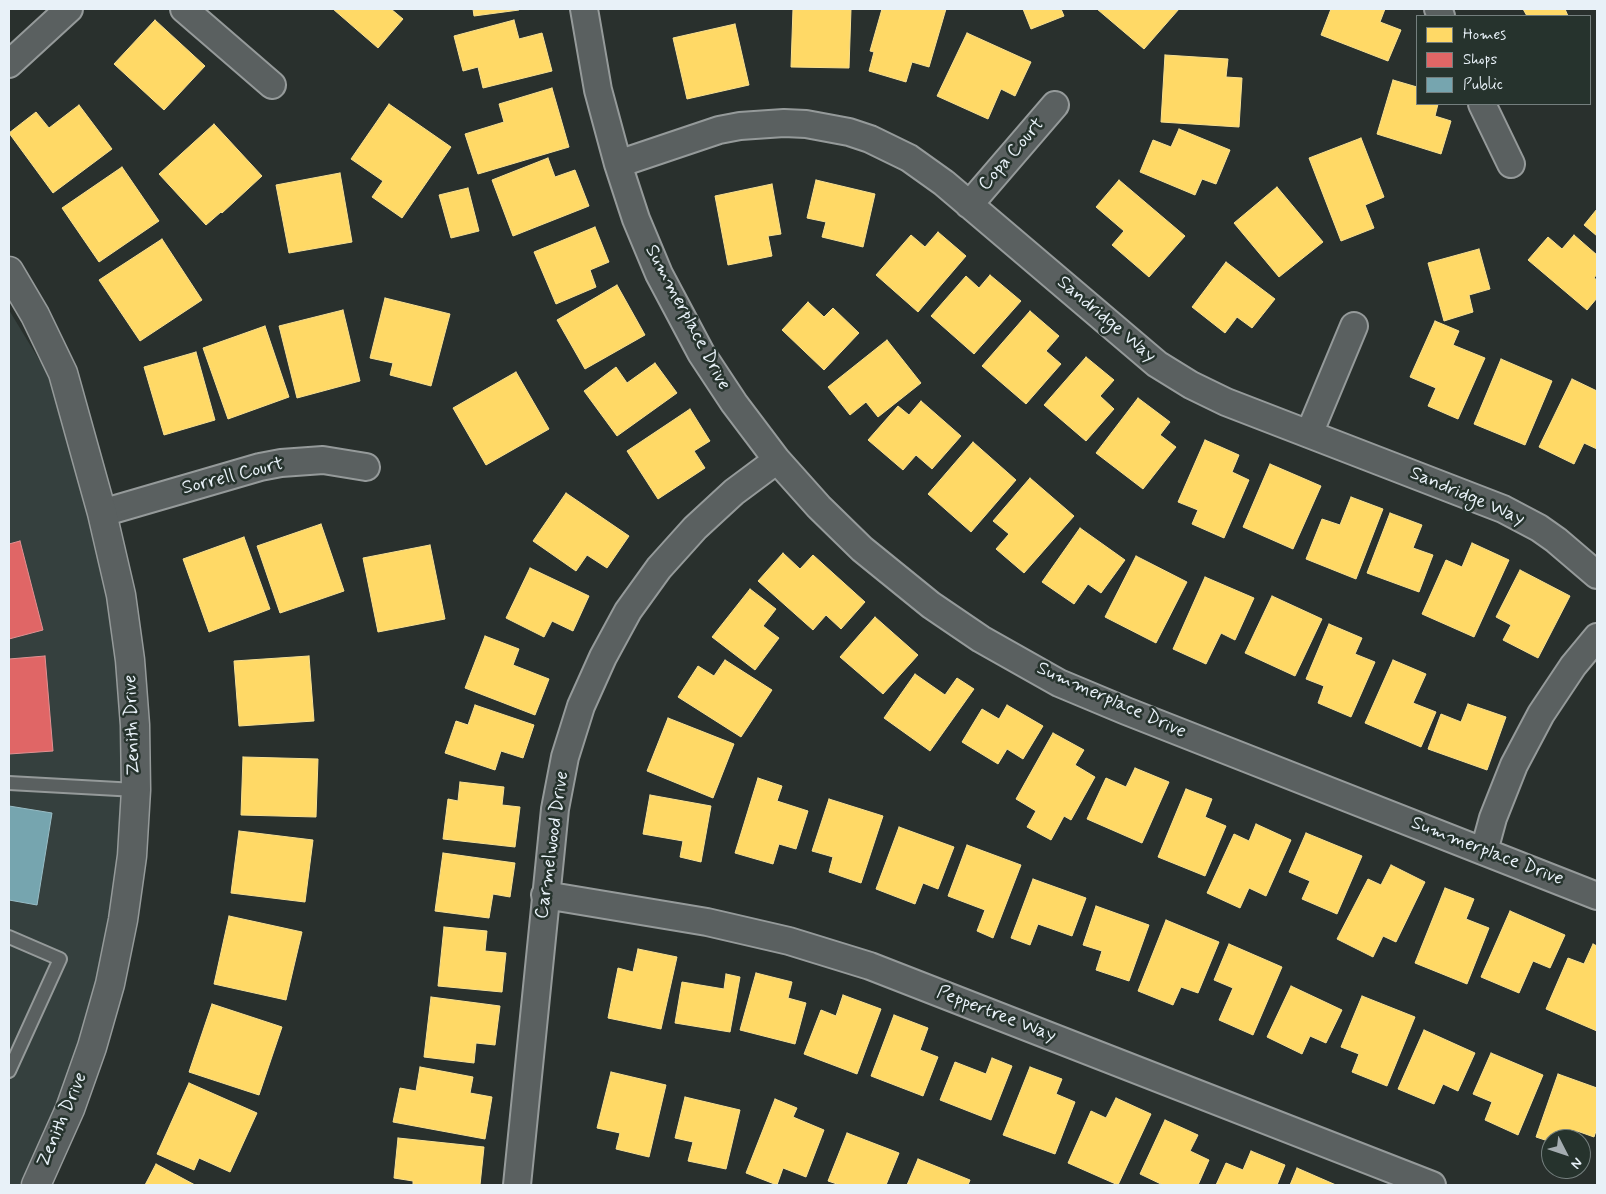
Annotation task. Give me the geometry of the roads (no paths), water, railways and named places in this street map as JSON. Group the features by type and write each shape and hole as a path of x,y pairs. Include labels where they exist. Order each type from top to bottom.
{"street":[{"path":"9,64 69,9"},
{"path":"184,9 272,85"},
{"name":"Summerplace Drive","path":"584,9 598,90 618,164 636,219 659,274 701,353 734,403 777,460 819,507 862,549 932,605 981,639 1060,682 1126,711 1597,896"},
{"name":"Copa Court","path":"969,205 1055,105"},
{"path":"1482,105 1511,164"},
{"name":"Sandridge Way","path":"618,164 719,130 740,126 784,123 806,124 849,132 870,139 901,154 944,183 1157,364 1190,385 1226,402 1503,509 1539,528 1597,575"},
{"name":"Zenith Drive","path":"10,277 35,315 63,373 102,513 121,595 130,660 135,725 136,790 132,856 123,920 110,984 92,1047 70,1109 36,1185"},
{"path":"1309,434 1354,326"},
{"name":"Sorrell Court","path":"102,513 260,467 281,463 323,460 366,467"},
{"name":"Carmelwood Drive","path":"517,1185 555,809 565,757 581,706 603,657 628,611 659,568 695,528 734,492 777,460"},
{"path":"1484,851 1493,818 1514,764 1537,722 1573,666 1597,637"},
{"name":"Peppertree Way","path":"545,895 707,922 789,942 870,966 1432,1185"}],"lane":[{"path":"9,783 136,790"},
{"path":"9,937 60,959 9,1071"}]}
